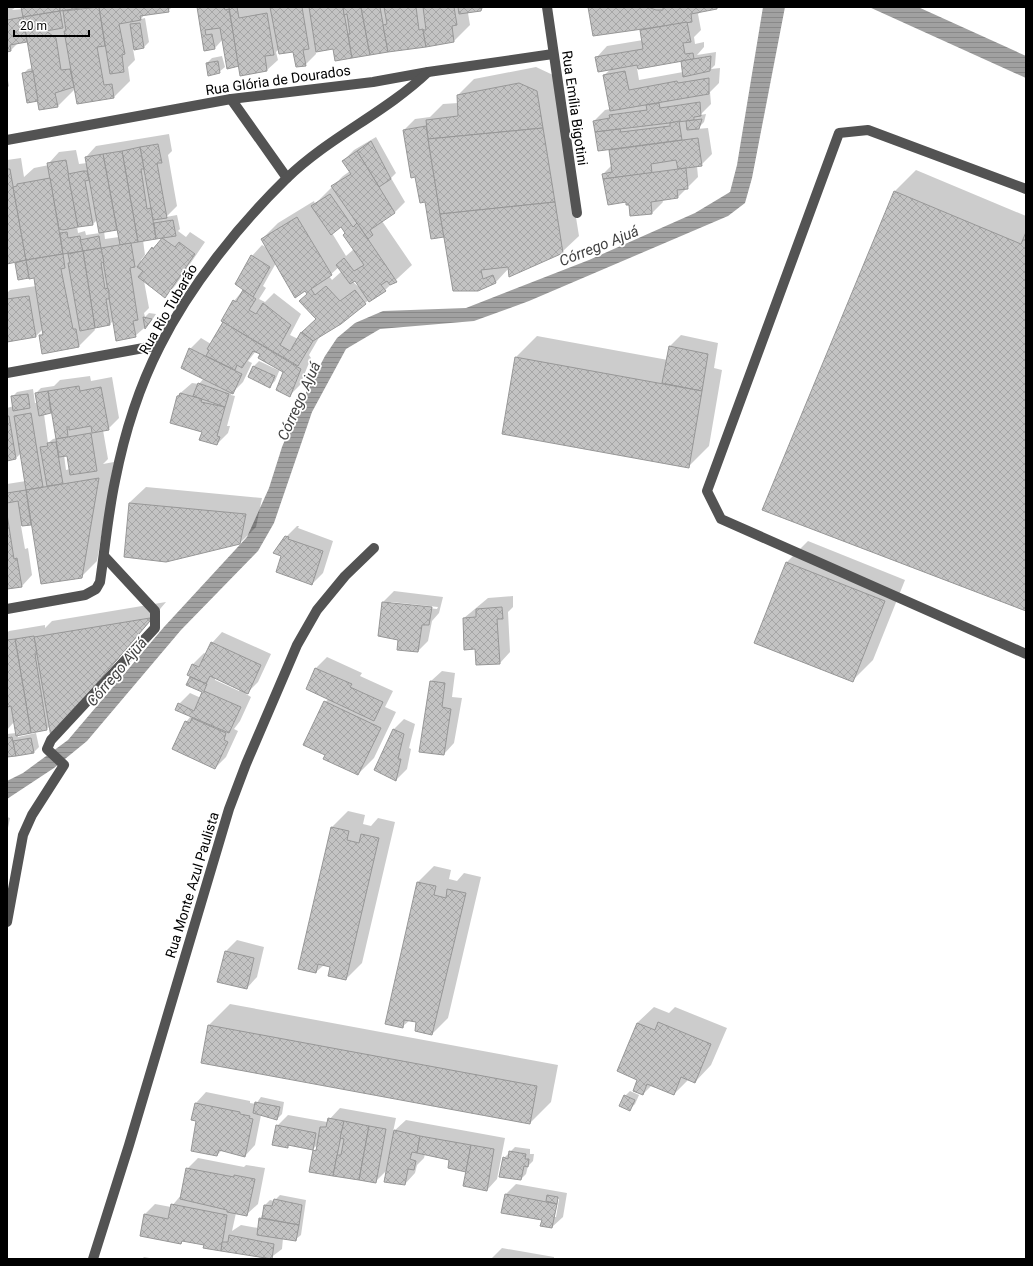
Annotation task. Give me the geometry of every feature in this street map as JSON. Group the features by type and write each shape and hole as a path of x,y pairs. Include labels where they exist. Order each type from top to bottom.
{"street":[{"name":"Rua Emília Bigotini","path":"548,7 577,213"},
{"name":"Rua Glória de Dourados","path":"7,140 231,99 373,82 428,72 554,54"},
{"name":"Rua Rio Tubarão","path":"7,609 84,595 96,589 100,582 115,481 140,393 160,345 201,277 240,230 287,178 332,142 409,90 428,72"},
{"path":"231,99 287,178"},
{"path":"1026,189 868,130 839,132 707,491 721,519 1026,654"},
{"path":"7,373 160,345"},
{"name":"Rua Monte Azul Paulista","path":"92,1259 129,1145 229,809 246,764 297,645 317,610 345,576 374,548"},
{"path":"7,922 23,835 32,815 64,765 47,749 51,740 155,628 155,611 104,556"}],"shaded area":[{"path":"763,7 785,7 752,178 745,203 728,216 529,301 474,321 380,329 346,349 312,412 274,523 258,551 181,630 87,741 54,768 7,799 7,781 23,773 68,740 164,627 247,537 269,488 282,447 299,406 325,356 337,338 355,323 383,311 466,308 589,260 695,213 730,192 737,165"},
{"path":"869,7 918,7 1026,56 1026,78"}],"building":[{"path":"21,7 60,7 60,11 23,17"},
{"path":"60,7 86,7 60,11"},
{"path":"99,7 105,46 97,47 104,85 112,84 114,98 77,104 64,31 66,31 63,11"},
{"path":"99,7 168,7 169,12 140,16 141,20 119,24 125,54 122,55 124,72 110,74"},
{"path":"197,7 224,7 225,10 229,9 239,66 227,69 220,28 205,30 206,35 212,34 215,49 204,51"},
{"path":"229,7 237,7 239,18 267,13 274,55 265,56 267,71 240,76"},
{"path":"270,7 302,7 309,49 303,50 306,66 296,67 293,52 279,54"},
{"path":"309,7 343,7 352,58 335,61 333,49 316,52"},
{"path":"343,7 361,7 370,55 352,58 348,34 350,34 347,14 344,15"},
{"path":"361,7 380,7 388,52 370,55"},
{"path":"384,7 416,7 419,30 423,29 426,47 388,52 383,25 387,24"},
{"path":"423,7 454,7 457,25 452,26 454,42 426,47 423,30 426,30"},
{"path":"458,7 482,7 481,11 459,14"},
{"path":"588,7 648,7 656,10 663,10 663,7 717,7 717,9 691,14 692,22 593,36"},
{"path":"60,11 63,28 46,31 56,38 61,70 70,69 74,87 55,93 58,107 39,110 23,17"},
{"path":"23,17 27,42 10,45 11,51 7,52 7,20"},
{"path":"687,22 691,42 683,43 685,54 693,53 694,59 638,69 637,65 598,72 595,57 643,49 640,30"},
{"path":"140,23 144,48 134,50 130,24"},
{"path":"711,56 710,71 683,77 681,61"},
{"path":"218,61 220,73 208,76 206,63"},
{"path":"33,71 38,101 27,103 22,73"},
{"path":"625,71 629,90 677,81 678,83 709,78 709,94 610,111 603,75"},
{"path":"519,83 537,91 543,128 428,139 426,120 458,116 457,95"},
{"path":"700,102 701,116 694,117 694,120 595,132 593,121 610,118 609,115 647,110 646,105 659,103 660,108"},
{"path":"702,119 699,129 687,130 686,121"},
{"path":"679,121 682,140 598,151 595,132 620,129 621,132 670,126 670,123"},
{"path":"426,126 444,237 431,239 425,202 420,203 415,177 411,178 403,130"},
{"path":"543,128 555,202 440,214 428,139"},
{"path":"698,138 702,166 678,169 676,160 651,164 652,173 603,179 602,174 612,172 609,150"},
{"path":"371,141 391,179 379,187 357,151"},
{"path":"158,144 162,163 157,163 167,218 153,220 140,147"},
{"path":"140,147 144,169 141,169 147,209 151,208 156,239 138,242 122,151"},
{"path":"122,151 138,242 120,245 103,154"},
{"path":"357,151 395,213 370,230 373,235 368,239 331,186 351,174 342,161"},
{"path":"103,154 117,230 99,233 85,157"},
{"path":"66,160 78,227 63,230 59,229 47,163"},
{"path":"686,168 688,189 677,190 678,198 651,202 652,214 630,216 629,205 626,205 626,202 608,205 603,179"},
{"path":"7,169 10,169 26,260 7,264"},
{"path":"87,171 89,180 85,181 93,225 78,227 68,174"},
{"path":"50,178 63,254 26,260 13,187 17,186 17,184"},
{"path":"894,191 1021,244 1026,232 1026,611 762,510"},
{"path":"330,194 353,227 357,223 397,282 390,285 387,281 381,285 386,291 369,302 355,281 350,284 336,265 344,258 354,271 364,265 343,235 345,233 341,227 331,235 311,206"},
{"path":"555,202 563,253 509,277 508,267 481,270 483,279 493,275 496,283 478,291 453,291 440,214"},
{"path":"297,217 332,275 311,289 315,295 326,286 340,301 355,290 366,304 341,324 313,341 302,332 316,319 299,301 307,294 305,291 295,298 261,239"},
{"path":"173,220 176,236 156,239 154,223"},
{"path":"67,232 68,238 80,236 83,251 63,254 60,233"},
{"path":"99,236 101,248 83,251 80,240"},
{"path":"162,238 175,247 179,242 195,254 165,298 138,277 143,271 137,267 152,247 153,249"},
{"path":"131,243 135,267 130,268 138,320 133,321 136,337 116,341 101,248"},
{"path":"101,248 104,262 101,263 105,289 108,288 109,292 109,299 106,299 110,325 95,328 83,251"},
{"path":"83,251 95,328 80,331 68,263 70,263 68,254"},
{"path":"63,254 65,268 61,269 73,329 76,329 79,347 42,354 39,335 43,335 34,278 29,279 26,260"},
{"path":"251,255 270,267 253,297 235,284"},
{"path":"26,260 29,278 18,280 15,263"},
{"path":"243,290 256,299 249,310 256,314 263,303 291,325 280,345 290,351 301,332 313,341 298,366 221,321 233,300 236,302"},
{"path":"29,296 36,337 7,342 7,299"},
{"path":"143,317 152,319 145,329"},
{"path":"223,322 301,369 290,397 276,390 283,372 258,358 260,354 253,351 242,368 237,365 235,370 206,356 209,350 207,349"},
{"path":"669,346 708,354 702,391 662,383"},
{"path":"189,348 242,374 233,394 181,368"},
{"path":"515,357 702,391 689,468 502,434"},
{"path":"253,366 275,376 270,388 248,377"},
{"path":"198,383 229,394 225,407 193,396"},
{"path":"79,386 80,391 101,387 109,430 92,433 91,426 69,430 69,427 67,427 68,437 56,439 48,391"},
{"path":"48,391 51,413 39,416 35,393"},
{"path":"180,393 202,399 201,402 225,407 217,436 220,437 217,445 199,440 202,432 170,423 177,396 179,396"},
{"path":"28,394 30,408 13,411 11,396"},
{"path":"31,413 43,487 26,490 14,416"},
{"path":"7,416 9,416 16,459 7,461"},
{"path":"91,433 97,471 70,475 67,456 59,457 56,439"},
{"path":"56,442 63,484 47,486 40,447 48,446 47,443"},
{"path":"99,478 82,578 41,584 26,490"},
{"path":"26,490 31,525 22,526 18,501 7,503 7,493"},
{"path":"129,503 246,514 240,544 166,562 124,557"},
{"path":"7,514 14,559 17,558 22,587 7,589"},
{"path":"285,536 289,537 288,539 323,551 312,585 276,572 281,556 273,553"},
{"path":"786,562 885,601 853,682 754,643"},
{"path":"382,602 432,607 429,625 422,625 418,652 397,650 398,640 378,636"},
{"path":"502,607 503,619 497,619 500,664 476,665 475,649 464,650 463,618 476,617 476,609"},
{"path":"150,618 150,621 51,737 34,637"},
{"path":"34,636 37,654 35,654 47,730 31,733 15,639"},
{"path":"15,639 31,733 16,736 11,706 8,707 7,704 7,640"},
{"path":"211,642 261,665 248,694 210,676 206,684 187,675 192,664 199,667"},
{"path":"315,668 352,684 350,687 383,702 374,721 306,689"},
{"path":"190,677 207,684 204,691 241,707 229,733 175,710 178,703 194,711 202,692 186,685"},
{"path":"430,681 445,683 442,707 451,709 444,755 419,752"},
{"path":"324,701 381,728 358,775 323,759 325,755 303,745"},
{"path":"192,718 226,733 224,740 228,742 215,769 172,749 185,721 190,723"},
{"path":"393,729 404,734 398,759 401,759 396,781 374,770"},
{"path":"12,737 16,756 7,757 7,738"},
{"path":"31,738 34,753 16,756 13,741"},
{"path":"331,827 349,831 347,840 359,843 361,834 379,838 346,980 328,976 330,967 318,964 316,973 298,969"},
{"path":"417,882 436,886 434,895 446,898 447,889 466,893 432,1035 415,1031 416,1022 404,1020 403,1028 385,1024"},
{"path":"225,951 254,958 247,989 217,982"},
{"path":"658,1022 711,1044 695,1083 681,1077 674,1095 647,1084 643,1095 633,1091 637,1080 617,1071 637,1023 655,1030"},
{"path":"208,1025 537,1086 530,1124 201,1063"},
{"path":"624,1095 635,1100 630,1111 619,1106"},
{"path":"255,1102 280,1107 277,1120 253,1113"},
{"path":"195,1103 240,1112 240,1114 250,1116 249,1118 253,1119 245,1157 219,1150 217,1156 191,1151 196,1121 191,1120"},
{"path":"328,1118 344,1121 333,1176 309,1172 313,1150 316,1151 320,1127 326,1127"},
{"path":"344,1121 369,1126 359,1180 333,1176 337,1155 341,1155 344,1139 340,1138"},
{"path":"276,1125 316,1133 313,1150 288,1145 288,1148 272,1145"},
{"path":"369,1126 386,1129 376,1183 359,1180"},
{"path":"394,1130 420,1136 417,1153 412,1152 410,1159 416,1161 414,1170 408,1169 405,1185 384,1182"},
{"path":"420,1136 471,1145 466,1172 448,1168 449,1160 417,1153"},
{"path":"471,1145 494,1149 487,1191 463,1186"},
{"path":"509,1151 526,1154 525,1159 529,1159 528,1167 524,1166 521,1180 499,1177 503,1157 508,1159"},
{"path":"186,1168 234,1177 234,1175 255,1179 247,1216 180,1199"},
{"path":"505,1194 557,1204 552,1228 540,1226 542,1220 501,1213"},
{"path":"547,1195 558,1197 557,1204 546,1201"},
{"path":"274,1199 302,1205 299,1225 262,1218 264,1205 272,1206"},
{"path":"171,1204 227,1215 221,1251 203,1248 204,1245 182,1241 181,1244 140,1236 144,1214 168,1219"},
{"path":"259,1218 299,1225 296,1241 257,1235"},
{"path":"229,1235 274,1244 272,1259 221,1251 222,1242 228,1242"}],"water label":[{"name":"Córrego Ajuá","path":"599,246"},
{"name":"Córrego Ajuá","path":"299,401"},
{"name":"Córrego Ajuá","path":"117,672"}]}
